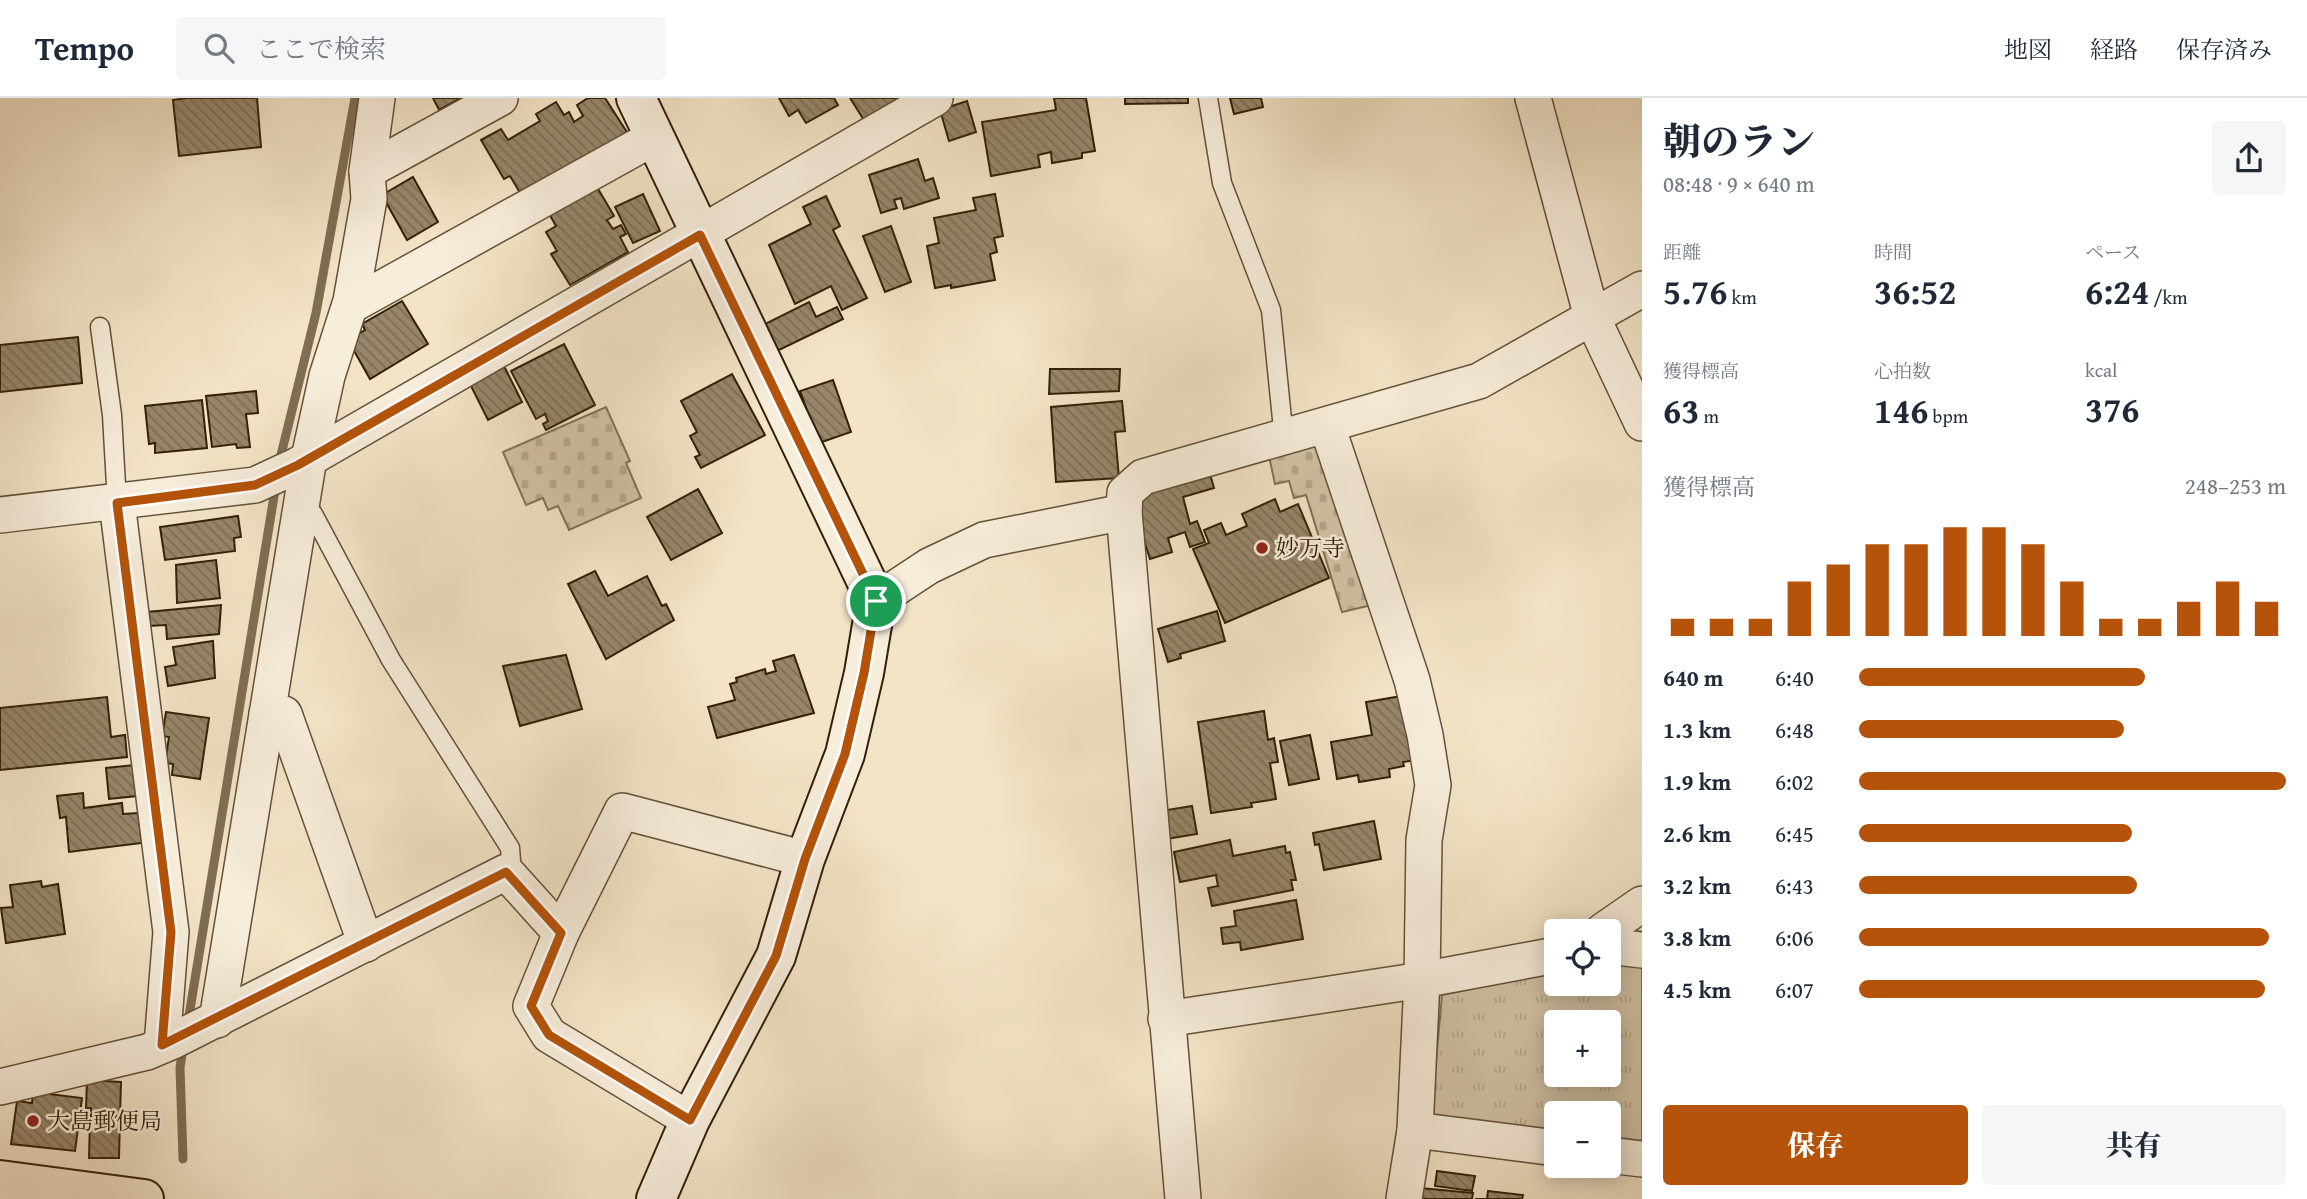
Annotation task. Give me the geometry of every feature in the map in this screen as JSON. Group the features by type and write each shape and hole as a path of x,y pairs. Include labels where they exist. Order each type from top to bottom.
{"main road":[{"path":"636,98 876,601 864,673 845,754 805,859 776,956 690,1120 656,1199"},
{"path":"0,1180 128,1198"}],"street":[{"path":"188,1034 267,714 301,508 303,462 350,306 369,199 367,170 377,98"},
{"path":"367,170 500,98"},
{"path":"0,515 255,485 303,462 935,98"},
{"path":"1534,98 1591,317 1642,423"},
{"path":"350,306 655,137"},
{"path":"1183,1199 1182,1158 1166,1019 1124,512 1125,493 1143,477 1284,439 1479,381 1642,289"},
{"path":"1327,426 1412,680 1433,785 1424,841 1422,980 1415,1130 1404,1199"},
{"path":"117,503 171,932 188,1034"},
{"path":"876,601 929,566 984,540 1124,512"},
{"path":"267,714 284,714 366,944"},
{"path":"690,1120 549,1035 531,1006 561,933 622,811 805,859"},
{"path":"0,1087 147,1052 188,1034 506,872 561,933"},
{"path":"1620,919 1642,904"},
{"path":"1621,948 1642,950"},
{"path":"1166,1019 1422,980 1544,957"},
{"path":"1415,1130 1544,1146"},
{"path":"1621,1157 1642,1159"}],"lane":[{"path":"1208,98 1222,183 1271,310 1284,439"},
{"path":"100,327 112,415 117,503"},
{"path":"301,508 313,514 391,660 510,848 511,861 506,872"}],"green space":[{"path":"606,407 630,461 626,463 641,498 569,530 558,506 548,510 543,498 526,505 503,452"},
{"path":"1321,441 1372,605 1342,612 1306,495 1294,498 1289,481 1275,484 1269,456"},
{"path":"1621,964 1642,967 1642,1144 1621,1142 1621,1101 1544,1101 1544,1136 1430,1126 1442,995 1544,974 1544,996 1621,996"}],"building":[{"path":"257,98 261,147 179,156 173,100"},
{"path":"433,98 461,98 439,110"},
{"path":"588,98 605,98 630,137 522,196 510,176 504,179 481,140 501,129 508,140 540,121 536,114 556,102 564,115 569,112 574,122 583,116 577,105"},
{"path":"779,98 834,98 838,105 806,123 798,110 789,116"},
{"path":"850,98 896,98 897,99 864,120"},
{"path":"1054,98 1086,98 1095,151 1082,153 1082,158 1052,163 1051,152 1038,155 1040,167 991,176 982,122 1056,110"},
{"path":"1125,98 1188,98 1188,103 1125,104"},
{"path":"1230,98 1261,98 1263,107 1234,114"},
{"path":"967,101 976,132 949,141 940,110"},
{"path":"918,159 925,181 933,178 939,198 904,209 901,198 894,200 897,208 881,213 869,175"},
{"path":"413,177 438,222 407,240 382,195"},
{"path":"594,182 614,216 607,220 613,229 621,225 626,234 620,237 628,252 570,285 551,254 557,251 546,232 556,226 547,210"},
{"path":"643,194 660,231 633,243 615,207"},
{"path":"995,194 1003,236 994,238 997,252 990,254 995,280 951,288 951,285 935,288 927,246 939,243 934,218 976,210 973,198"},
{"path":"826,196 840,226 833,230 867,298 842,310 831,286 795,304 769,245 811,224 803,207"},
{"path":"891,226 911,282 885,292 863,236"},
{"path":"402,301 428,344 370,379 348,340 365,330 362,324"},
{"path":"809,302 816,317 837,307 843,319 775,352 763,325"},
{"path":"78,337 82,383 0,392 0,345"},
{"path":"564,344 595,405 546,430 543,424 548,421 545,414 536,419 511,371"},
{"path":"504,366 522,402 488,420 470,384"},
{"path":"1050,369 1120,369 1119,391 1049,394"},
{"path":"732,374 765,435 701,468 695,457 700,455 690,436 697,432 681,401"},
{"path":"833,380 851,432 819,443 800,391"},
{"path":"256,391 258,413 246,414 250,447 237,448 236,444 212,447 206,396"},
{"path":"202,400 207,448 155,453 155,443 149,444 145,406"},
{"path":"1122,401 1125,431 1115,432 1119,478 1056,482 1051,407"},
{"path":"1210,474 1214,488 1183,497 1190,524 1197,521 1205,542 1190,547 1185,532 1168,538 1172,552 1150,559 1135,512 1143,492"},
{"path":"698,489 722,533 671,560 647,517"},
{"name":"妙万寺","path":"1275,499 1280,512 1298,504 1329,578 1225,623 1193,549 1209,543 1204,530 1221,523 1226,535 1247,526 1242,514"},
{"path":"238,516 241,537 234,538 235,551 165,560 160,527"},
{"path":"216,560 220,598 177,603 176,565"},
{"path":"595,571 608,596 647,576 662,606 666,604 674,620 606,659 568,584"},
{"path":"221,605 219,634 167,639 166,625 148,626 147,612"},
{"path":"1217,611 1225,641 1180,654 1181,658 1168,662 1158,629"},
{"path":"213,641 215,678 168,686 165,667 176,665 173,647"},
{"path":"566,655 582,709 520,726 503,666"},
{"path":"794,655 814,713 717,738 708,707 735,700 730,684 737,682 736,678 765,669 766,674 776,671 773,661"},
{"path":"1402,696 1417,760 1403,762 1404,766 1389,769 1390,777 1359,782 1358,775 1337,779 1331,742 1372,735 1366,702"},
{"path":"107,697 111,737 125,735 127,757 0,770 0,708"},
{"path":"1264,711 1268,740 1274,738 1278,762 1270,763 1276,799 1251,803 1252,807 1211,813 1198,722"},
{"path":"166,712 209,718 200,779 172,775 173,764 165,763 169,737 162,736"},
{"path":"1310,735 1319,779 1289,785 1280,741"},
{"path":"134,765 137,796 109,799 106,768"},
{"path":"83,793 84,808 122,803 123,814 138,813 142,843 69,852 66,817 60,818 57,796"},
{"path":"1192,806 1197,834 1166,839 1161,811"},
{"path":"1374,821 1381,859 1324,870 1319,844 1315,845 1313,833"},
{"path":"1230,840 1233,856 1285,846 1286,853 1290,852 1296,880 1291,880 1293,890 1212,906 1208,888 1218,886 1216,875 1180,882 1174,852"},
{"path":"41,881 42,887 58,884 65,934 6,943 1,908 13,907 10,885"},
{"path":"1296,900 1303,939 1241,950 1240,942 1223,944 1221,928 1236,926 1234,911"},
{"path":"87,1080 121,1082 120,1117 91,1116 91,1108 86,1108"},
{"path":"33,1092 82,1098 75,1151 11,1144 17,1101 32,1103"},
{"path":"90,1120 120,1120 119,1158 89,1158"},
{"path":"1437,1171 1475,1176 1472,1191 1435,1186"},
{"path":"1420,1188 1473,1193 1472,1199 1419,1199"},
{"path":"1488,1191 1523,1195 1522,1199 1487,1199"}],"waterway":[{"path":"279,463 316,313 355,98"},
{"path":"188,1022 276,484"},
{"path":"183,1047 180,1068 183,1159"}],"place":[{"name":"妙万寺","path":"1262,548"},
{"name":"大島郵便局","path":"33,1121"}],"route":[{"path":"700,235 876,601 864,673 845,754 805,859 776,956 690,1120 549,1035 531,1006 561,933 506,872 217,1020 162,1045 171,932 117,503 255,485 298,465 700,235"}]}
